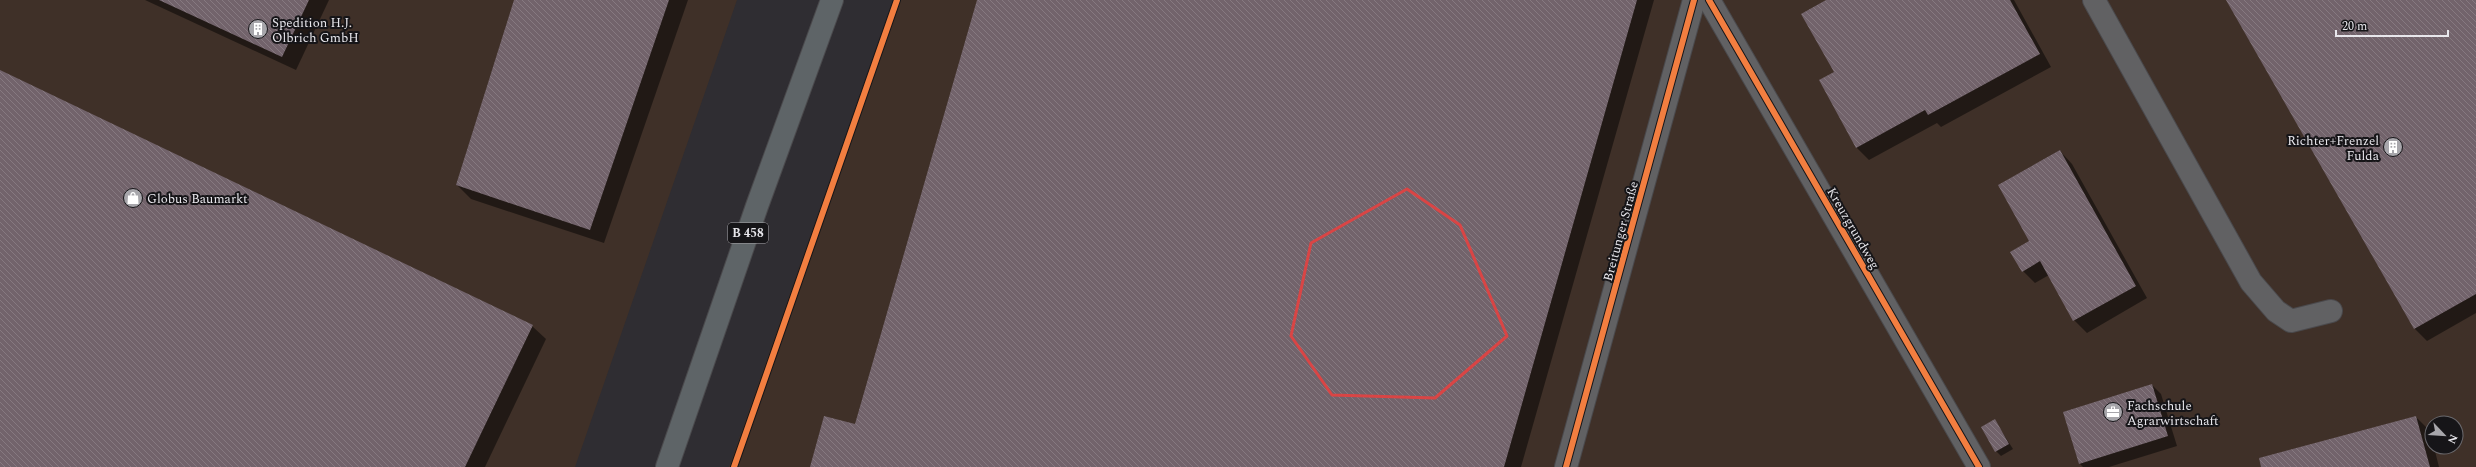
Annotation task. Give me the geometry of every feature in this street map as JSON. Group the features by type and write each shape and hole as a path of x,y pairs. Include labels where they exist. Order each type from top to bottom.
{"main road":[{"name":"B 458","path":"667,467 832,0"}],"street":[{"name":"Breitunger Straße","path":"1566,467 1694,0"},
{"name":"Kreuzgrundweg","path":"1709,0 1979,467"},
{"path":"2094,0 2251,282 2276,311 2291,321 2331,311"}],"highlighted area":[{"path":"1407,189 1460,225 1507,336 1435,398 1332,395 1291,336 1311,243"}],"shaded area":[{"path":"0,0 737,0 575,467 0,467"},
{"path":"893,0 2476,0 2476,467 729,467"}],"building":[{"name":"Spedition H.J. Olbrich GmbH","path":"159,0 309,0 282,57"},
{"path":"514,0 669,0 590,230 456,185"},
{"path":"977,0 1637,0 1504,467 810,467 824,416 855,424"},
{"path":"1826,0 2010,0 2040,54 1928,115 1925,110 1856,148 1819,80 1834,72 1801,14"},
{"name":"Richter+Frenzel Fulda","path":"2226,0 2476,0 2476,294 2414,329"},
{"name":"Globus Baumarkt","path":"0,70 533,325 465,467 0,467"},
{"path":"2060,150 2136,286 2073,321 2040,261 2022,272 2010,252 2029,241 1998,185"},
{"path":"2152,384 2168,436 2079,464 2063,412"},
{"path":"2416,416 2424,445 2424,455 2427,455 2430,467 2261,467 2259,458"},
{"path":"1995,419 2009,444 1995,452 1981,427"}],"cycle path":[{"path":"734,467 897,0"},
{"path":"1566,467 1694,0"},
{"path":"1709,0 1979,467"}],"place":[{"name":"Spedition H.J. Olbrich GmbH","path":"258,29"},
{"name":"Richter+Frenzel Fulda","path":"2393,147"},
{"name":"Globus Baumarkt","path":"133,198"},
{"name":"Fachschule Agrarwirtschaft","path":"2113,412"}]}
